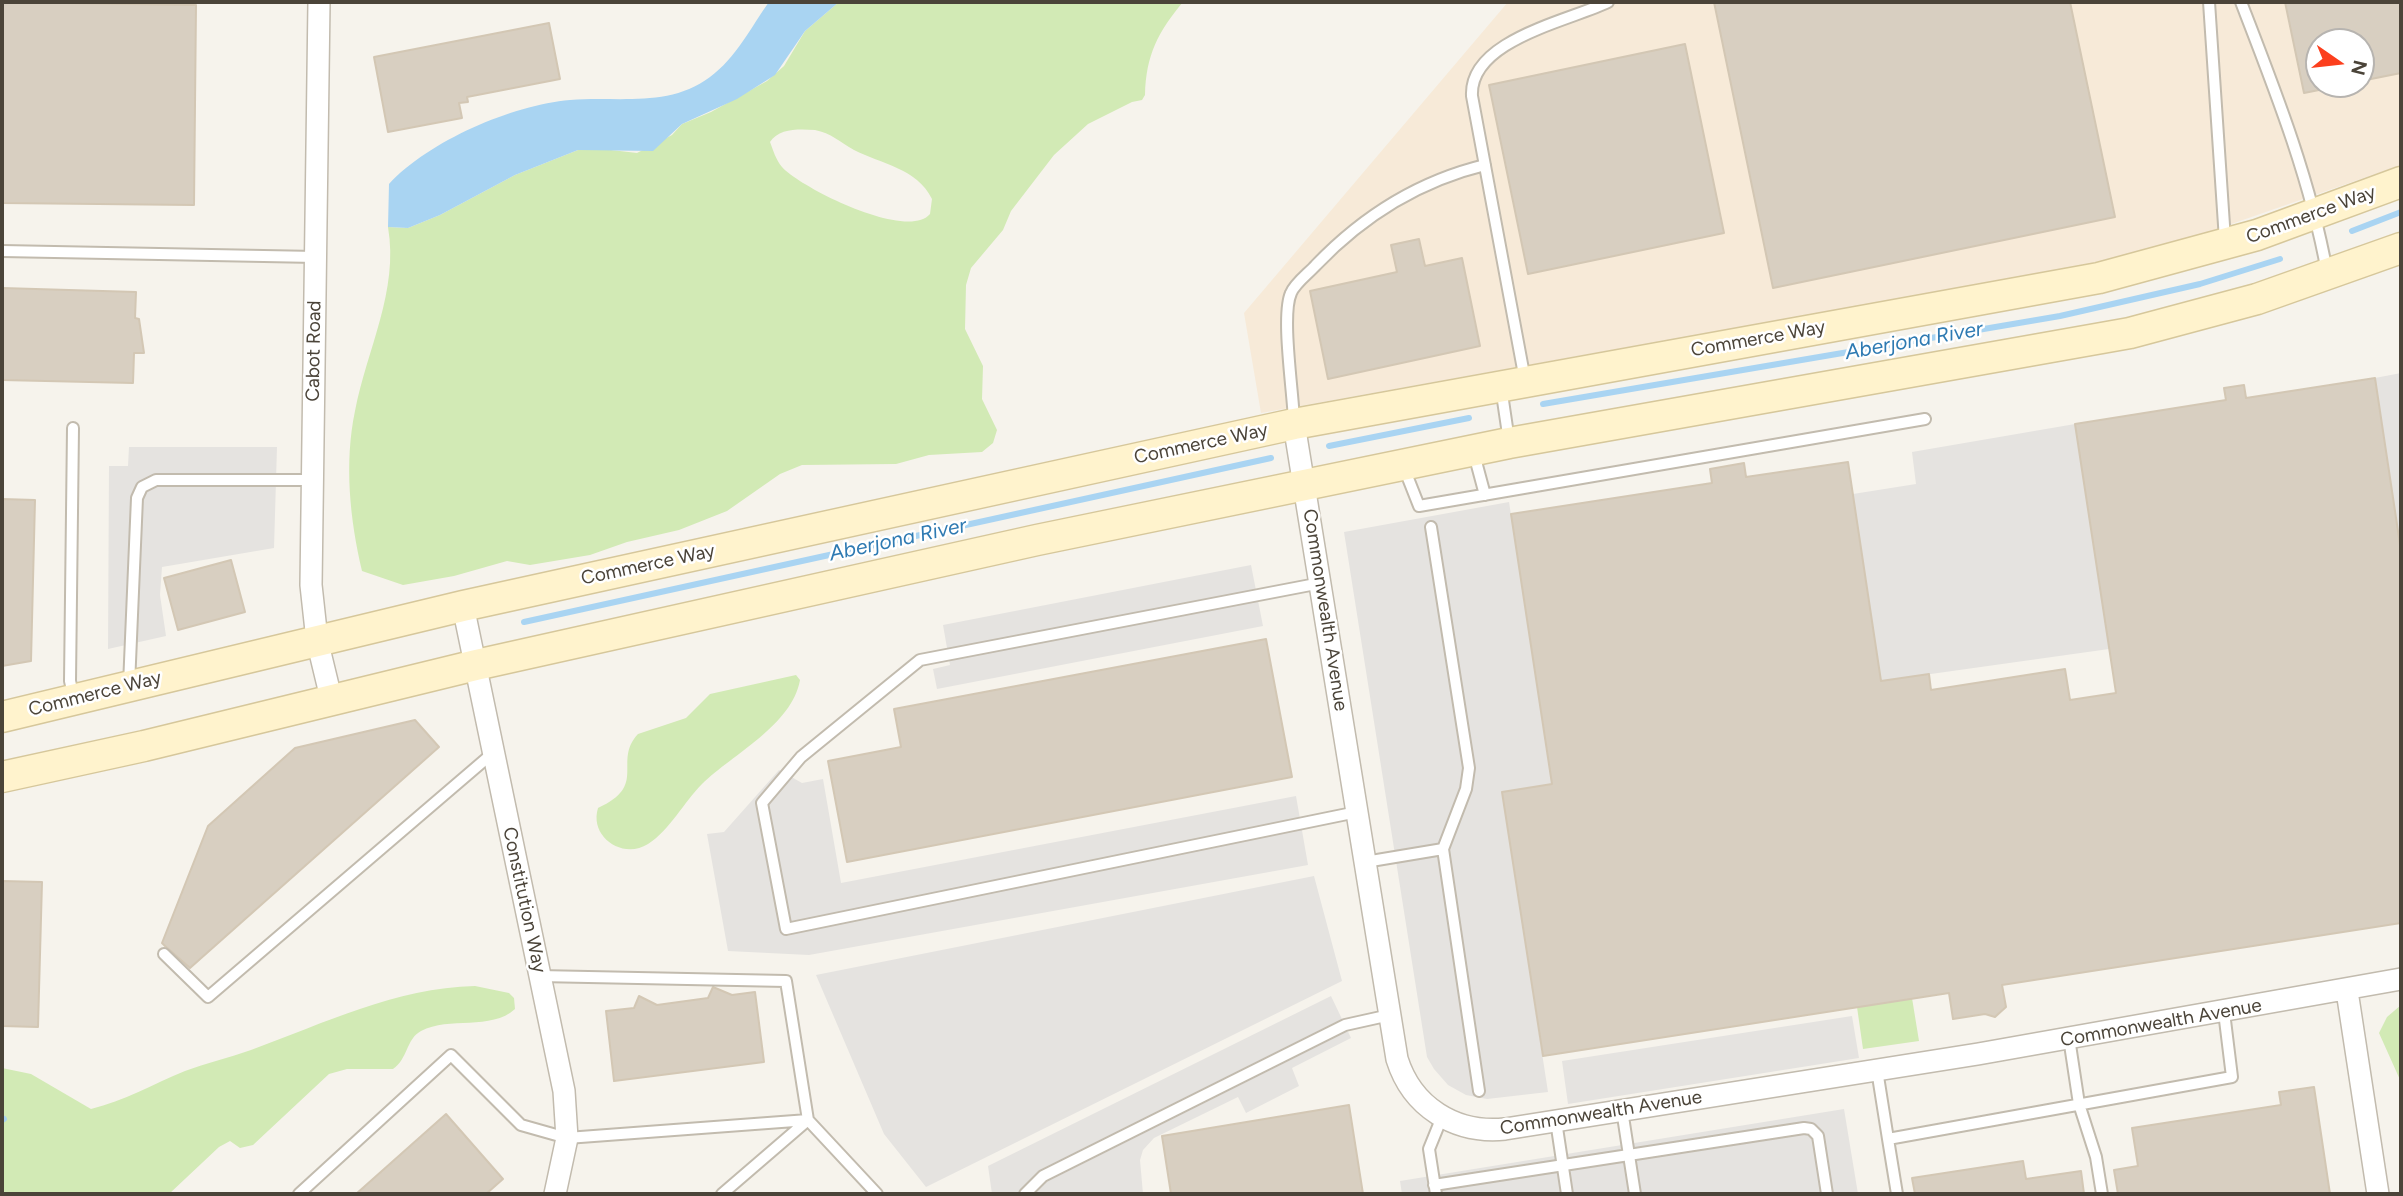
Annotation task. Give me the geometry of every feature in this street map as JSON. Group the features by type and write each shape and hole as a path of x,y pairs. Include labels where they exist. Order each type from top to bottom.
{"street":[{"name":"Cabot Road","path":"319,2 311,597 317,640 331,698"},
{"name":"Commerce Way","path":"2,717 463,606 1294,424 1513,382 2099,278 2225,245 2401,182"},
{"path":"2,777 144,746 331,698 1037,540 1509,443 2083,343 2182,321 2328,275 2401,248"},
{"name":"Commonwealth Avenue","path":"1294,424 1397,1059 1404,1077 1422,1102 1442,1117 1465,1127 1484,1130 1556,1121 2224,1012 2401,979"},
{"name":"Constitution Way","path":"463,606 564,1091 567,1138 555,1194"},
{"path":"2347,991 2378,1194"}],"lane":[{"path":"1509,443 1513,382 1485,165 1471,91 1478,70 1519,36 1608,2"},
{"path":"2209,2 2225,245"},
{"path":"2241,2 2261,47 2316,213 2328,275"},
{"path":"1294,424 1286,316 1291,291 1338,242 1410,190 1438,178 1485,165"},
{"path":"2,251 316,257"},
{"path":"1403,465 1419,506 1925,419"},
{"path":"73,428 70,681 75,699"},
{"path":"1473,450 1485,495"},
{"path":"129,686 137,498 142,487 156,480 312,480"},
{"path":"1430,527 1469,768 1466,789 1443,849 1479,1091"},
{"path":"1321,583 920,660 802,757 762,803 786,929 1357,812"},
{"path":"164,954 208,997 494,752"},
{"path":"1365,862 1443,849"},
{"path":"540,976 786,981 808,1119 877,1194"},
{"path":"1888,1139 2232,1077 2224,1012"},
{"path":"1025,1194 1042,1176 1345,1025 1390,1015"},
{"path":"2069,1038 2079,1104 2096,1157 2102,1194"},
{"path":"299,1194 451,1055 521,1125 567,1138 808,1119"},
{"path":"1877,1070 1897,1194"},
{"path":"1622,1110 1635,1194"},
{"path":"1442,1117 1430,1144 1435,1190 1563,1165 1809,1128 1818,1136 1827,1194"},
{"path":"722,1194 808,1119"},
{"path":"1556,1121 1567,1194"}],"shaded area":[{"path":"1508,2 2401,2 2401,165 2168,246 2075,267 1261,413 1244,313"},
{"path":"2401,373 2401,551 2375,378"},
{"path":"2075,424 2109,649 1881,681 1853,494 1916,484 1912,452"},
{"path":"129,447 277,447 274,548 162,567 160,595 166,636 108,649 109,466 128,466"},
{"path":"1509,502 1552,784 1502,792 1548,1092 1487,1099 1466,1095 1448,1085 1427,1057 1344,532"},
{"path":"1251,565 1263,626 937,689 933,669 950,665 943,625"},
{"path":"779,770 802,783 823,779 841,883 1296,796 1308,865 809,955 728,951 707,834 724,832"},
{"path":"1314,876 1342,981 926,1187 884,1134 816,975"},
{"path":"1331,996 1351,1038 1292,1068 1299,1086 1246,1113 1238,1097 1154,1138 1143,1150 1140,1160 1143,1194 992,1194 988,1166"},
{"path":"1852,1016 1859,1058 1568,1104 1562,1061"},
{"path":"1844,1109 1858,1194 1402,1194 1400,1181"}],"green space":[{"path":"839,2 1183,2 1155,45 1142,100 1132,102 1088,124 1054,155 1011,211 1003,230 971,268 966,285 965,329 983,366 982,399 997,430 993,443 982,452 929,455 896,464 802,465 780,474 727,511 679,530 627,542 590,555 530,565 507,561 454,576 403,585 362,571 352,512 350,451 360,388 386,297 390,251 388,227 408,228 440,215 515,175 578,150 594,148 637,153 672,135 682,124 711,112 767,81 784,66 805,31","holes":["790,130 821,131 917,180 932,199 930,214 918,221 878,217 831,198 782,167 770,142 774,137"]},
{"path":"796,675 800,680 795,696 774,725 702,784 656,838 638,848 628,849 610,843 603,836 598,828 598,808 622,791 626,782 628,754 638,734 686,718 710,694"},
{"path":"475,986 509,993 514,998 515,1009 494,1020 444,1024 421,1031 412,1039 402,1060 393,1069 347,1069 329,1074 253,1145 240,1148 230,1141 219,1147 169,1194 2,1194 2,1068 31,1074 91,1109 127,1097 185,1071 388,1000 445,988"},
{"path":"1912,998 1919,1041 1863,1049 1857,1007"},
{"path":"2401,1005 2401,1082 2379,1033 2387,1017"}],"water":[{"path":"769,2 839,2 805,31 775,75 737,99 682,124 653,151 578,150 515,175 440,215 408,228 388,227 389,184 426,153 498,117 547,103 643,99 678,93 694,87 728,61"}],"building":[{"path":"2,2 196,5 194,205 2,203"},
{"path":"1714,2 2070,2 2115,217 1773,288"},
{"path":"2285,2 2401,2 2401,73 2375,78 2375,28 2305,28 2304,93"},
{"path":"549,23 560,79 467,97 468,102 459,103 462,118 388,132 374,57"},
{"path":"1685,44 1724,233 1528,274 1489,85"},
{"path":"1419,239 1425,266 1462,258 1480,346 1328,379 1310,291 1397,272 1391,245"},
{"path":"2,288 136,292 135,318 139,319 144,353 134,353 133,383 2,380"},
{"path":"2375,378 2401,551 2401,923 2002,985 2006,1007 1995,1017 1985,1014 1953,1019 1949,993 1543,1056 1502,792 1552,784 1511,514 1712,483 1710,469 1744,463 1746,477 1848,462 1881,681 1929,674 1931,690 2065,669 2070,700 2116,693 2075,424 2226,400 2224,388 2244,385 2246,398"},
{"path":"2,499 35,500 31,661 2,666"},
{"path":"231,560 245,612 178,630 164,578"},
{"path":"1266,639 1292,777 847,862 828,761 901,747 894,709"},
{"path":"415,720 439,747 190,968 162,943 208,826 295,748"},
{"path":"2,881 42,882 38,1027 2,1026"},
{"path":"713,987 732,995 755,992 764,1062 614,1081 606,1011 634,1008 639,996 657,1005 708,998"},
{"path":"2314,1087 2330,1194 2118,1194 2114,1170 2138,1166 2132,1128 2281,1105 2279,1092"},
{"path":"1349,1105 1363,1194 1171,1194 1162,1136"},
{"path":"446,1114 503,1179 486,1194 356,1194"},
{"path":"2023,1161 2026,1179 2081,1171 2084,1194 1915,1194 1912,1178"}],"waterway":[{"name":"Aberjona River","path":"2352,231 2401,212"},
{"name":"Aberjona River","path":"1543,404 2060,316 2200,284 2280,259"},
{"name":"Aberjona River","path":"1329,446 1469,418"},
{"name":"Aberjona River","path":"524,622 1271,458"}]}
